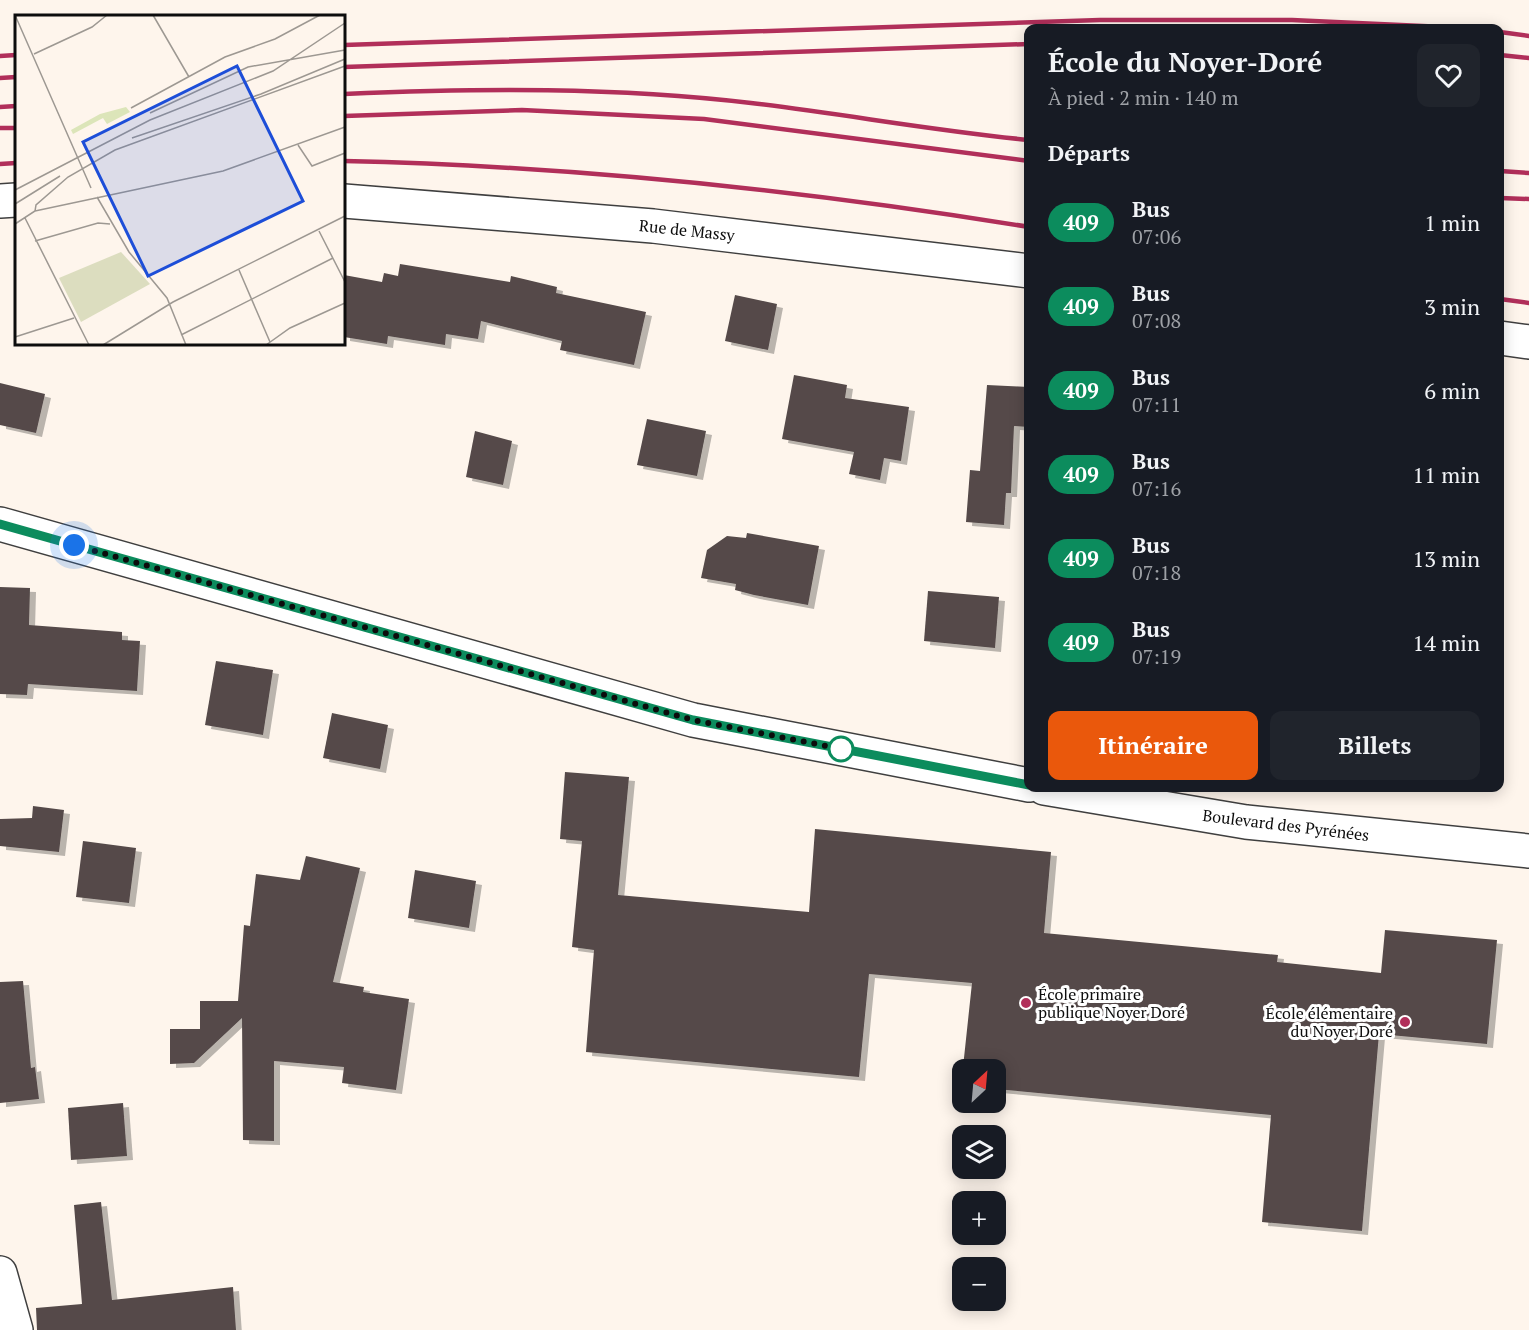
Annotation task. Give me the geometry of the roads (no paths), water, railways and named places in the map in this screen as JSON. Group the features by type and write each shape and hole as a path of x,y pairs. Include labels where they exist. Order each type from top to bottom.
{"street":[{"path":"0,201 15,200"},
{"name":"Rue de Massy","path":"345,201 653,226 1024,270"},
{"path":"1504,339 1529,342"},
{"path":"0,525 693,720 1024,784"},
{"name":"Boulevard des Pyrénées","path":"1068,792 1246,822 1529,851"},
{"path":"0,1274 16,1330"}],"railway":[{"path":"345,45 1100,20 1292,20 1379,24"},
{"path":"1504,33 1529,36"},
{"path":"345,67 1024,44"},
{"path":"0,56 15,55"},
{"path":"1504,55 1529,58"},
{"path":"0,78 15,77"},
{"path":"345,94 547,90 649,94 751,103 1024,139"},
{"path":"0,107 15,106"},
{"path":"345,116 522,110 704,119 1024,160"},
{"path":"0,128 15,128"},
{"path":"345,161 516,168 687,182 858,202 1024,226"},
{"path":"0,164 15,163"},
{"path":"1504,171 1529,173"},
{"path":"1504,198 1529,199"},
{"path":"1504,300 1529,303"}],"place":[{"name":"École primaire publique Noyer Doré","path":"1026,1003"},
{"name":"École élémentaire du Noyer Doré","path":"1405,1022"}]}
